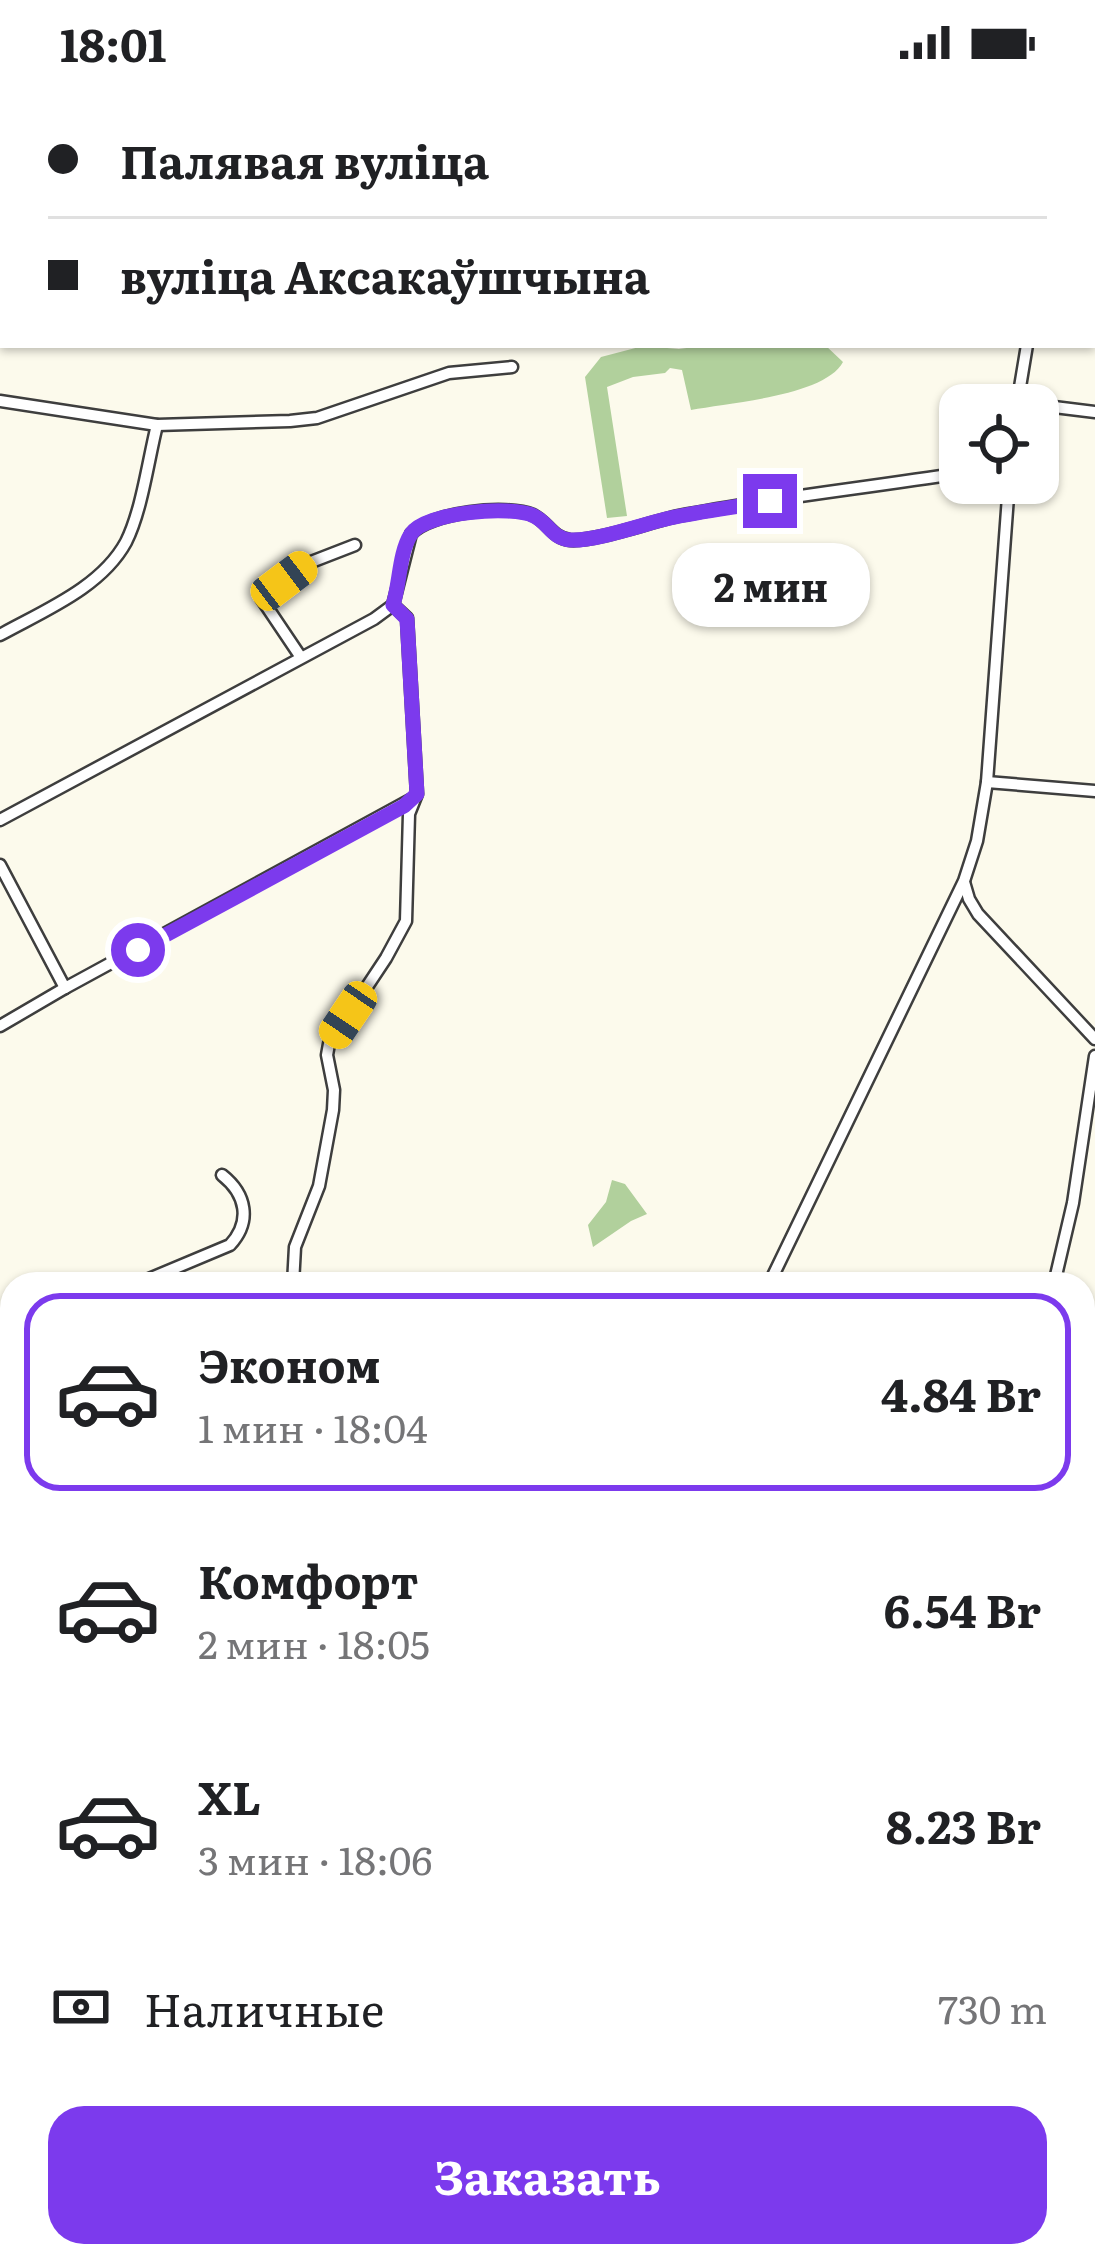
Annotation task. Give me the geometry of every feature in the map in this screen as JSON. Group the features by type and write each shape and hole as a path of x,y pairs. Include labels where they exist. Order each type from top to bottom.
{"street":[{"path":"1021,384 1027,348"},
{"path":"0,401 157,425 290,421 317,418 449,373 512,367"},
{"path":"1059,408 1095,412"},
{"path":"0,635 76,593 126,542 157,425"},
{"path":"0,820 374,619 393,605 411,534 431,520 511,510 537,516 556,536 577,540 677,517 939,476"},
{"path":"775,1272 964,881 977,841 987,782 1007,504"},
{"path":"300,656 261,598 306,564 356,545"},
{"path":"294,1272 295,1247 319,1186 333,1110 328,1043 406,921 409,814 417,794 407,619 393,605"},
{"path":"987,782 1095,791"},
{"path":"0,1027 404,806 417,794"},
{"path":"0,865 65,988"},
{"path":"964,881 979,914 1095,1039"},
{"path":"1057,1272 1095,1056"},
{"path":"166,1272 230,1245 241,1233 246,1221 237,1187 222,1175"}],"green space":[{"path":"635,348 828,348 843,362 833,374 797,390 691,410 682,370 670,368 607,387 627,516 607,518 585,377 601,357"},
{"path":"612,1180 625,1184 647,1214 593,1247 588,1225 606,1202"}],"route":[{"path":"138,950 404,806 417,794 407,619 393,605 405,551 419,526 467,513 511,510 537,516 556,536 577,540 770,501"}]}
